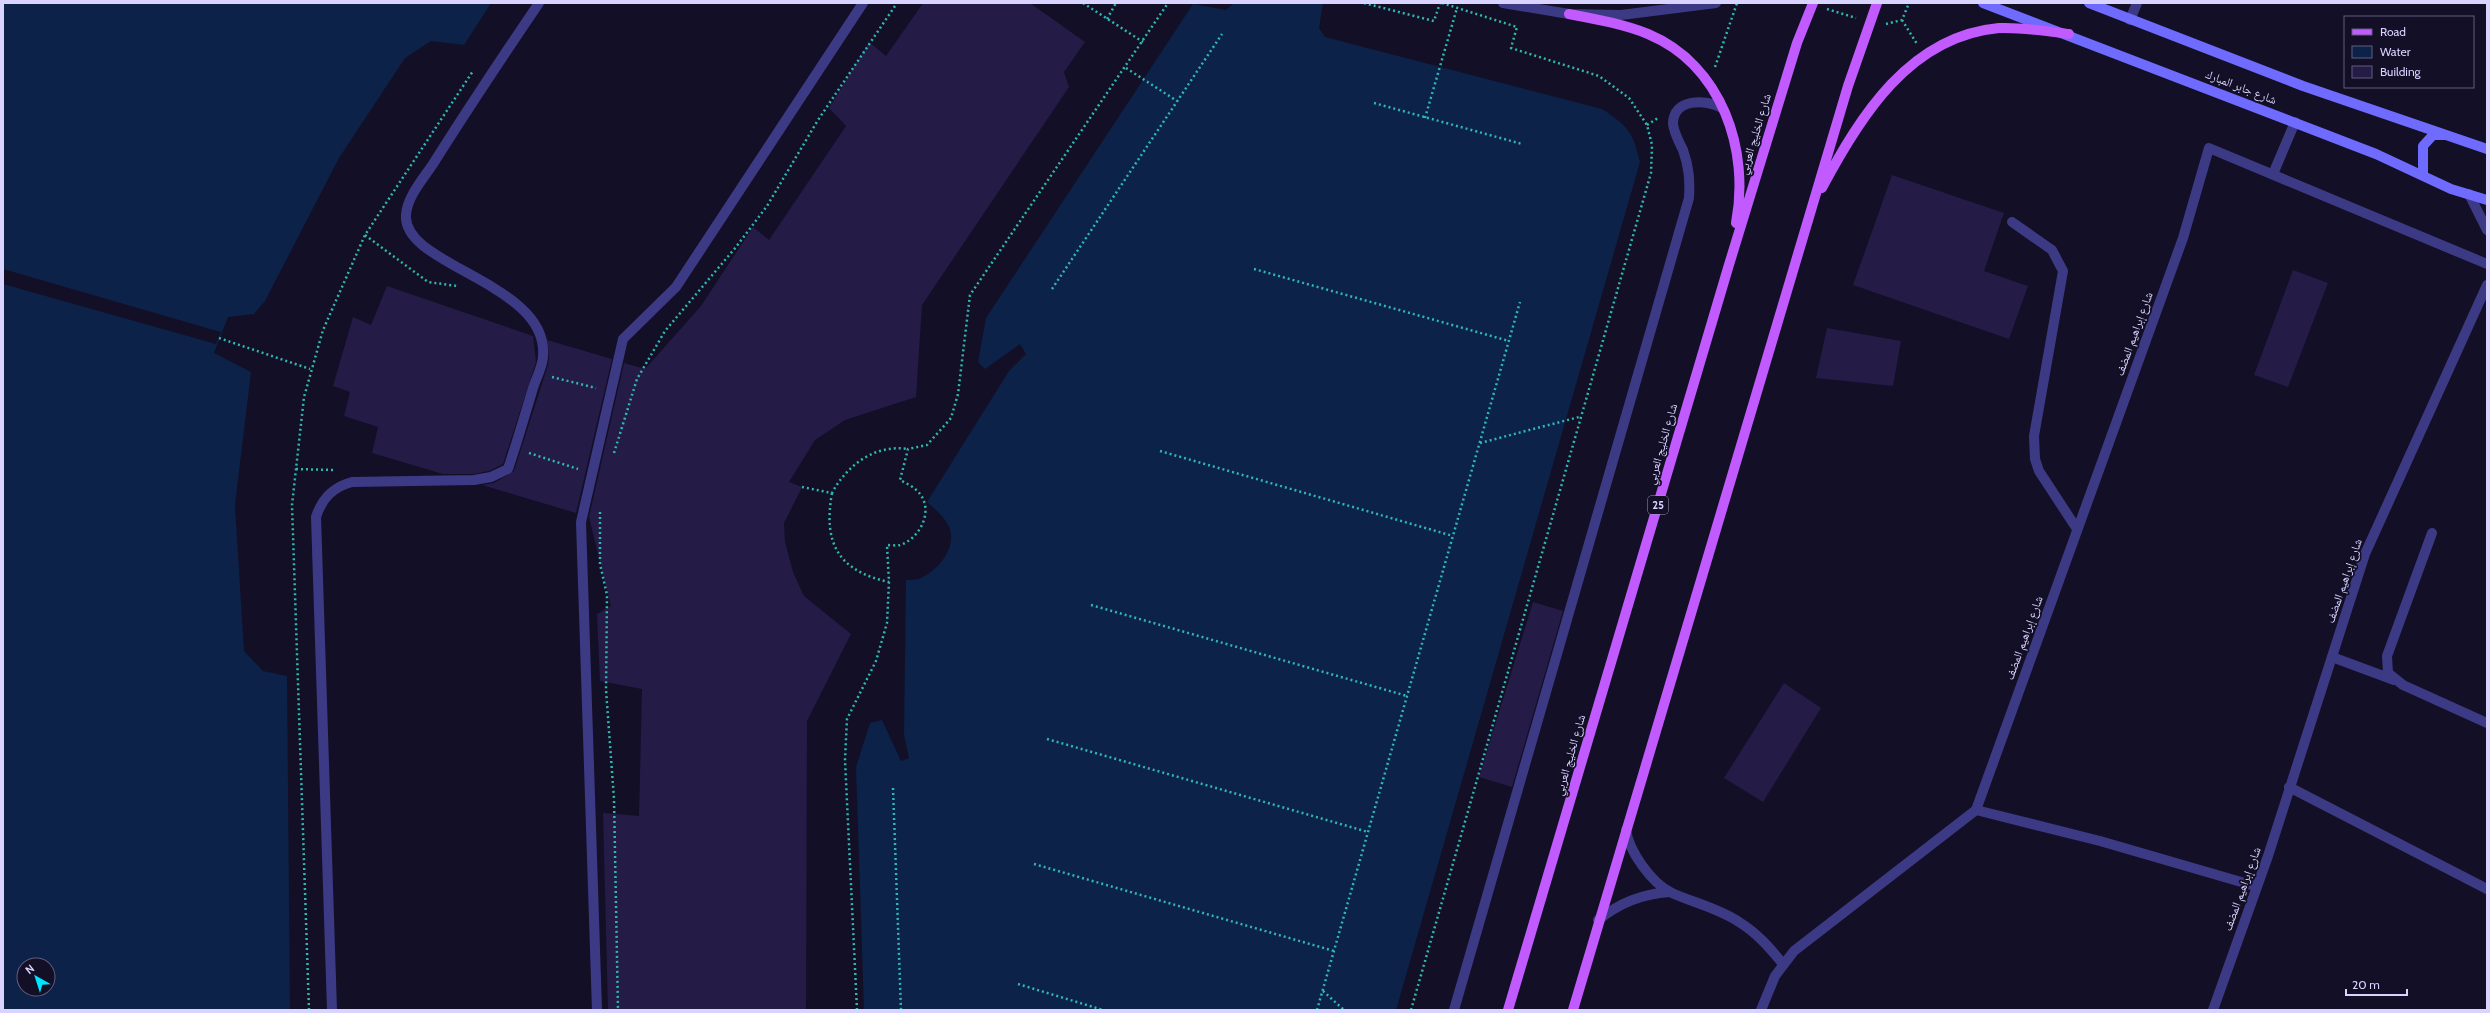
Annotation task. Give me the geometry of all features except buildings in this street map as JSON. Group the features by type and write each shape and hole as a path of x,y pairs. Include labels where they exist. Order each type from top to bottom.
{"main road":[{"name":"شارع الخليج العربي","path":"1508,1010 1796,43 1813,3"},
{"path":"1573,1010 1598,920 1848,86 1877,3"},
{"name":"شارع جابر المبارك","path":"1984,3 2069,34 2295,122 2376,154 2423,176 2487,200"},
{"name":"شارع جابر المبارك","path":"2089,3 2339,100 2487,149"},
{"path":"1569,14 1629,27 1649,34 1683,55 1709,84 1732,128 1741,176 1738,214 1728,268"},
{"path":"1811,210 1840,156 1866,114 1884,90 1924,56 1959,37 1999,28 2021,28 2069,34"},
{"path":"2423,176 2423,146 2433,135 2446,135"}],"street":[{"path":"332,1010 315,528 319,506 332,491 352,482 463,481 491,477 508,469 543,356 540,336 530,317 503,295 422,245 409,229 406,214 413,195 457,125 539,3"},
{"path":"597,1010 581,522 623,339 676,287 863,3"},
{"path":"1503,3 1569,14 1621,15 1716,3"},
{"path":"2130,20 2137,3"},
{"path":"1454,1010 1689,198 1690,173 1674,131 1674,118 1677,112 1692,102 1711,103 1722,108"},
{"path":"2273,174 2295,122"},
{"name":"شارع إبراهيم المضف","path":"1976,810 2183,238 2209,148 2487,264"},
{"path":"2469,194 2487,230"},
{"path":"2012,222 2052,250 2063,271 2034,436 2039,471 2078,529"},
{"name":"شارع إبراهيم المضف","path":"2213,1010 2255,886 2268,856 2365,554 2487,285"},
{"path":"2394,680 2388,672 2387,656 2432,533"},
{"path":"2332,657 2394,680 2487,723"},
{"path":"2289,787 2487,889"},
{"path":"1761,1010 1768,988 1783,964 1807,940 1976,810 2100,841 2255,886"},
{"path":"1626,830 1630,845 1638,859 1670,892 1739,922 1754,932 1783,964"},
{"path":"1598,920 1612,910 1633,899 1670,892"}],"path":[{"path":"614,456 637,379 665,331 736,247 767,206 818,120 896,3"},
{"path":"1083,3 1143,42"},
{"path":"1107,19 1116,3"},
{"path":"889,582 871,578 857,572 835,546 829,527 832,493 838,481 860,460 884,451 899,448 908,449 927,445 951,418 958,394 970,295 1126,68 1168,3"},
{"path":"1364,3 1434,21 1441,3 1517,27 1511,48 1600,76 1629,98 1647,125 1652,145 1651,173 1411,1010"},
{"path":"1425,118 1457,8"},
{"path":"1902,20 1924,56"},
{"path":"1052,288 1222,34"},
{"path":"1126,68 1177,101"},
{"path":"1374,103 1522,144"},
{"path":"365,235 428,282 463,287"},
{"path":"1254,269 1509,341"},
{"path":"1318,1010 1520,302"},
{"path":"219,338 310,369"},
{"path":"538,373 631,397"},
{"path":"1479,444 1580,417"},
{"path":"515,448 592,473"},
{"path":"857,1010 845,760 847,719 876,661 887,624 889,582 887,545 900,545 915,536 922,526 926,509 921,494 900,480 908,449"},
{"path":"1160,451 1453,536"},
{"path":"802,487 832,493"},
{"path":"600,508 600,564 606,595 606,690 614,799 618,1010"},
{"path":"1091,605 1407,696"},
{"path":"1047,739 1368,832"},
{"path":"893,788 901,1010"},
{"path":"1034,864 1334,951"},
{"path":"1018,984 1103,1010"},
{"path":"1323,991 1344,1010"}],"water":[{"path":"3,3 491,3 464,45 431,41 405,58 339,158 265,301 254,314 228,317 214,353 251,372 235,505 244,651 263,671 287,676 290,1010 3,1010"},
{"path":"1234,3 1323,3 1319,28 1325,37 1602,109 1624,125 1635,143 1640,162 1396,1010 864,1010 856,767 870,723 882,720 901,761 909,758 904,735 906,580 919,579 934,569 945,556 951,541 951,533 946,521 939,512 927,502 1009,371 1026,354 1020,344 985,369 978,362 986,318 1193,4 1226,10"}],"pier":[{"path":"3,269 221,332 216,344 3,284"}]}
